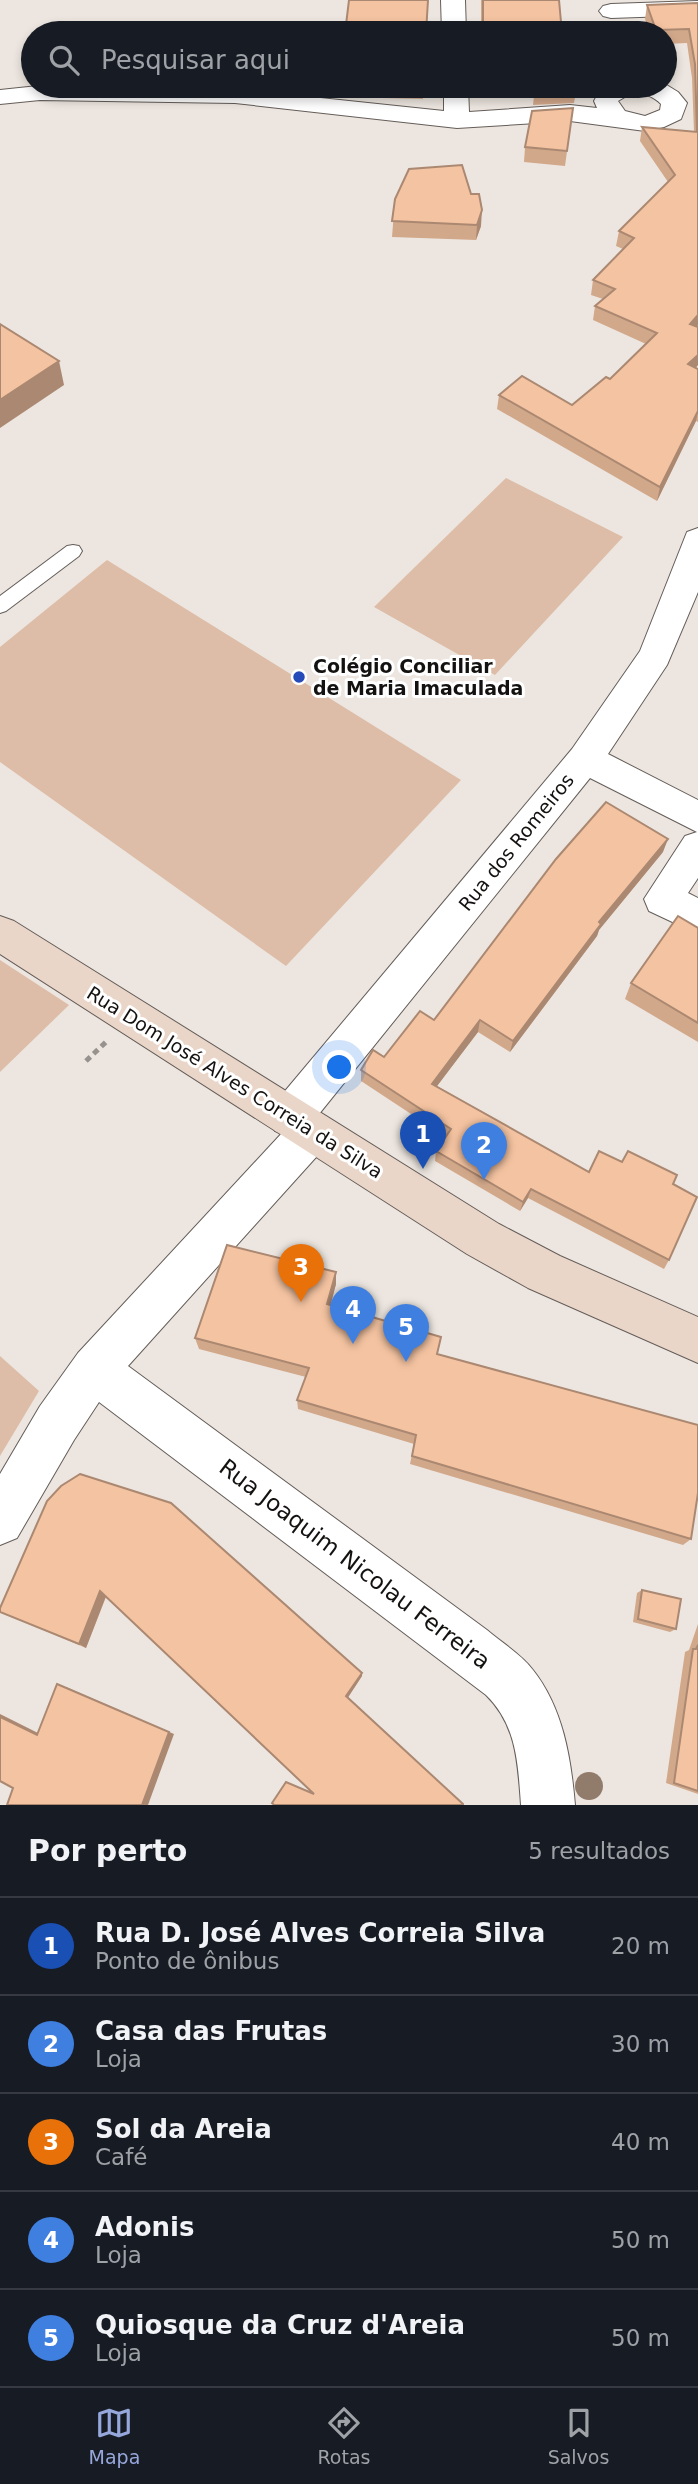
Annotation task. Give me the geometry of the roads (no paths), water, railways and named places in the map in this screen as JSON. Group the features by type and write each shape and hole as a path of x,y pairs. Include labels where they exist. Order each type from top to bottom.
{"main road":[{"name":"Rua Dom José Alves Correia da Silva","path":"0,933 483,1239 532,1265 698,1339"}],"street":[{"path":"453,0 454,21"},
{"path":"608,6 698,8"},
{"path":"608,6 617,21"},
{"path":"0,97 21,95"},
{"path":"254,98 457,120 570,113 617,98"},
{"path":"456,98 457,120"},
{"path":"621,98 649,123 686,110 671,98"},
{"name":"Rua dos Romeiros","path":"0,1521 57,1423 94,1369 301,1124 585,759 655,656 695,563"},
{"path":"585,759 698,817"},
{"path":"698,847 663,899 698,917"},
{"name":"Rua Joaquim Nicolau Ferreira","path":"94,1369 469,1648 514,1687 537,1725 544,1760 548,1805"}],"lane":[{"path":"0,606 73,551"}],"place":[{"name":"Colégio Conciliar de Maria Imaculada","path":"299,677"},
{"name":"Rua D. José Alves Correia Silva","path":"423,1169"},
{"name":"Casa das Frutas","path":"484,1180"},
{"name":"Sol da Areia","path":"301,1302"},
{"name":"Adonis","path":"353,1344"},
{"name":"Quiosque da Cruz d'Areia","path":"406,1362"}]}
